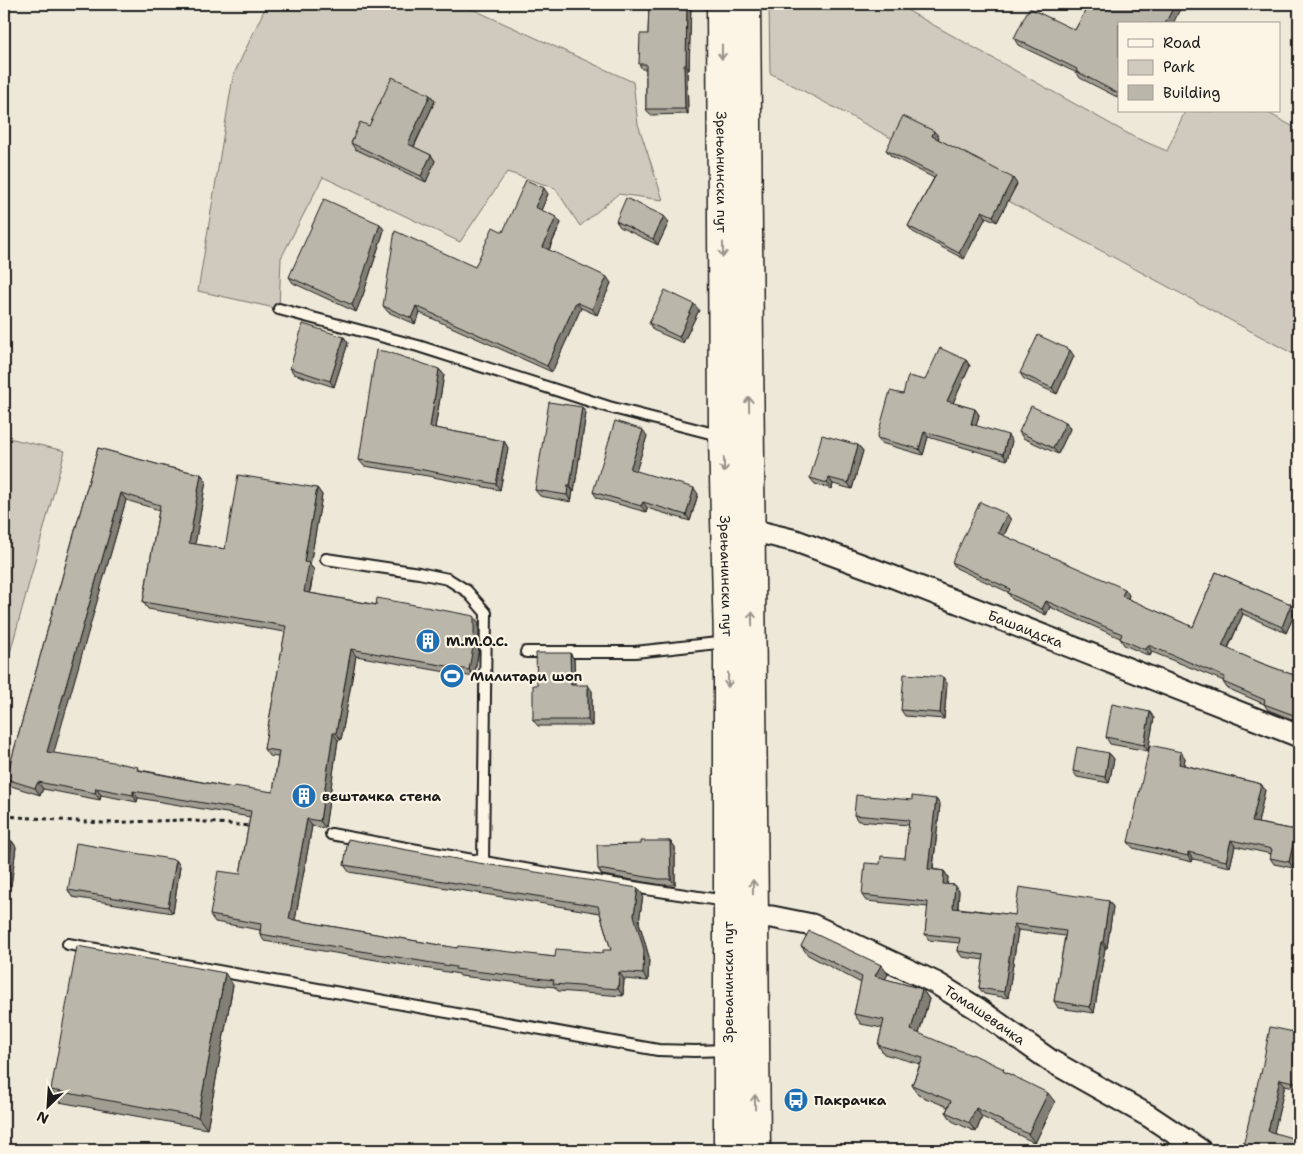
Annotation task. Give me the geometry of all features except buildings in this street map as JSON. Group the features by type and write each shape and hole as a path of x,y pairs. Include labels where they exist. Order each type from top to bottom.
{"main road":[{"name":"Зрењанински пут","path":"722,4 723,436 728,642 728,1150"},
{"name":"Зрењанински пут","path":"746,4 756,1150"}],"street":[{"name":"Башаидска","path":"751,530 796,541 891,576 1299,736"},
{"name":"Томашевачка","path":"753,916 772,917 812,925 936,983 978,1009 1027,1046 1149,1116 1200,1150"}],"lane":[{"path":"279,309 418,346 609,407 723,436"},
{"path":"326,559 448,579 467,591 486,613 483,862"},
{"path":"526,652 635,652 728,642"},
{"path":"331,834 618,885 728,901"},
{"path":"68,944 658,1050 728,1050"}],"path":[{"path":"4,816 103,823 183,820 252,826"}],"green space":[{"path":"267,4 461,4 633,82 638,124 663,200 618,194 580,226 555,188 507,172 460,242 323,177 281,258 279,309 198,291 233,76"},
{"path":"769,4 896,4 1134,137 1167,151 1185,112 1267,112 1299,130 1299,357 770,73"},
{"path":"4,437 65,451 4,675"}],"place":[{"name":"M.M.O.C.","path":"428,641"},
{"name":"Милитари шоп","path":"452,676"},
{"name":"вештачка стена","path":"304,796"},
{"name":"Пакрачка","path":"796,1100"}]}
